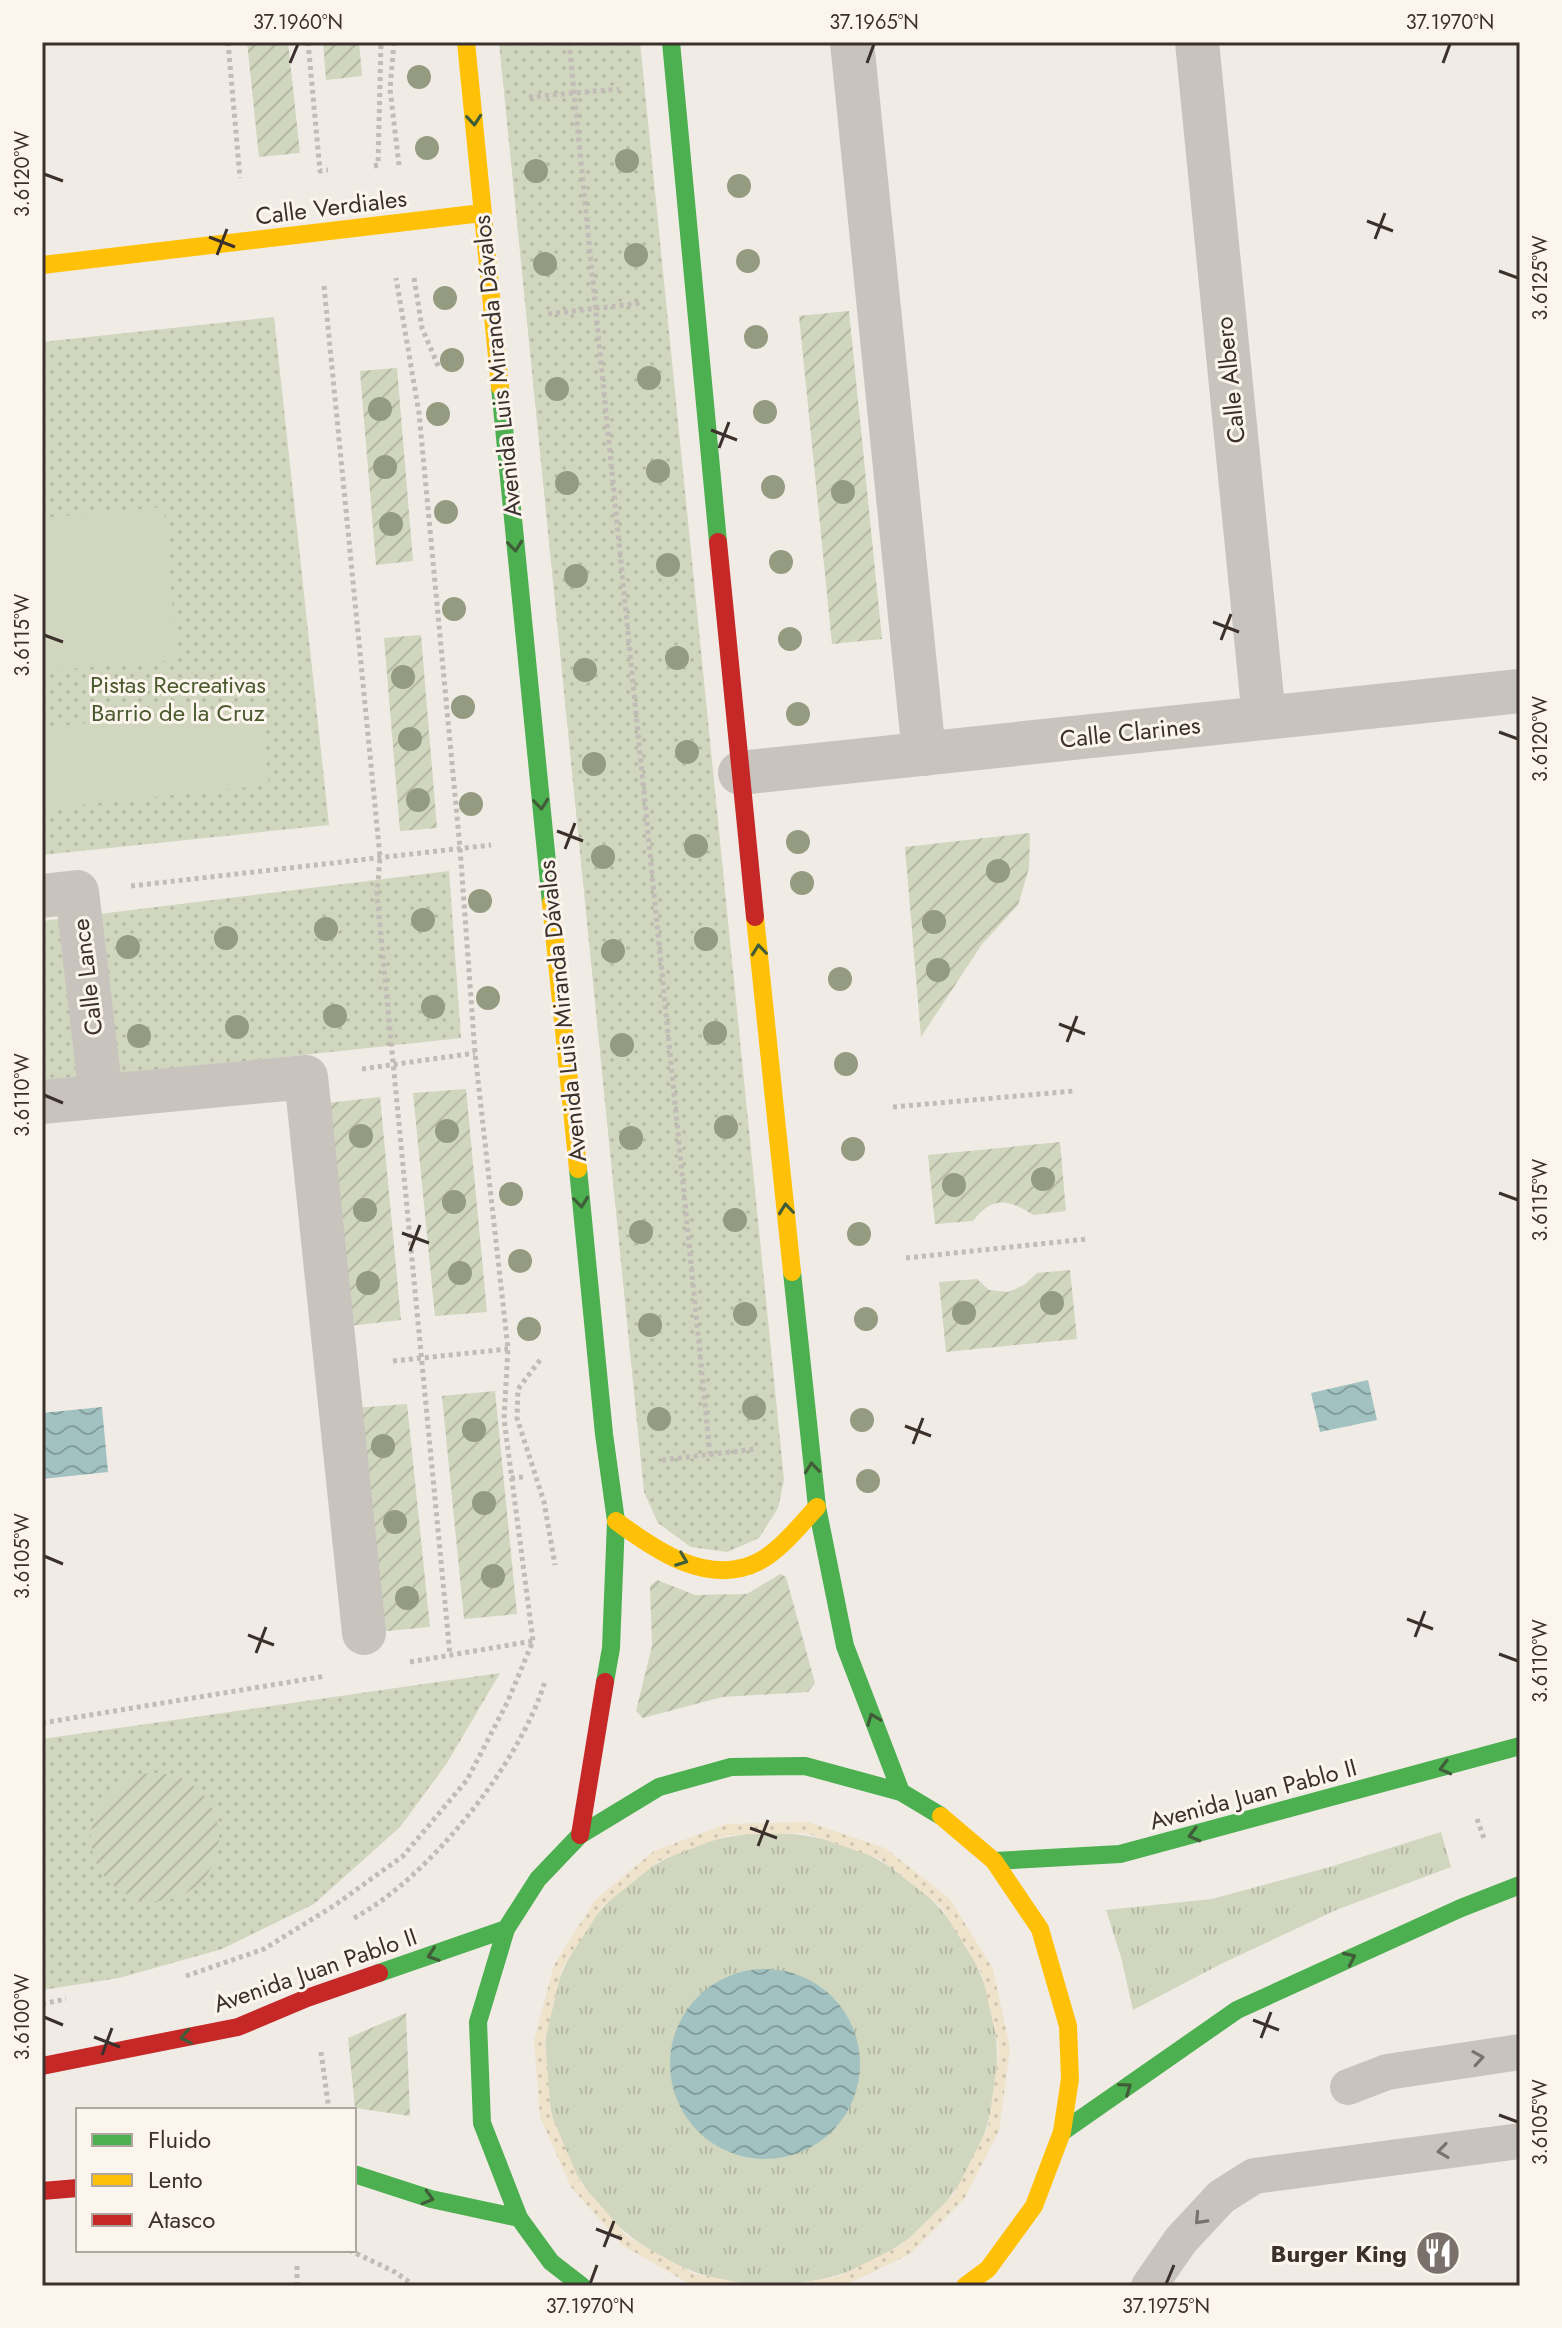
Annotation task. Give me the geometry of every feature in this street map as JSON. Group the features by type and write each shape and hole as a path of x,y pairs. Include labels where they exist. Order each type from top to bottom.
{"main road":[{"name":"Avenida Luis Miranda Dávalos","path":"466,42 604,1434 616,1521 611,1648 580,1835"},
{"path":"671,42 740,773 817,1507 845,1646 901,1792"},
{"name":"Calle Verdiales","path":"42,265 482,213"},
{"path":"616,1521 647,1545 688,1564 724,1571 757,1562 788,1538 817,1507"},
{"name":"Avenida Juan Pablo II","path":"994,1861 1120,1854 1520,1746"},
{"path":"582,2286 551,2262 519,2218 482,2123 478,2022 506,1929 538,1879 580,1835 659,1787 731,1767 805,1766 901,1792 951,1822 994,1861 1040,1929 1068,2026 1070,2079 1062,2132 1034,2206 986,2278 965,2286"},
{"path":"1062,2132 1237,2010 1461,1908 1520,1885"},
{"name":"Avenida Juan Pablo II","path":"42,2066 238,2027 307,1998 506,1929"},
{"path":"356,2175 431,2199 519,2218"},
{"path":"42,2191 76,2188"},
{"path":"551,2262 552,2286"}],"street":[{"path":"852,42 924,754"},
{"name":"Calle Albero","path":"1197,42 1264,718"},
{"name":"Calle Clarines","path":"740,773 1520,691"},
{"name":"Calle Lance","path":"59,894 101,1096"},
{"path":"42,1102 306,1077 365,1652"}],"lane":[{"path":"1348,2087 1387,2072 1520,2052"},
{"path":"1149,2286 1181,2240 1221,2197 1254,2176 1520,2141"}],"path":[{"path":"228,42 240,178"},
{"path":"308,42 320,171 333,170"},
{"path":"368,166 378,165 381,42"},
{"path":"394,42 390,89 406,222 422,328 441,372"},
{"path":"569,42 710,1454"},
{"path":"518,98 630,87"},
{"path":"173,1981 264,1949 335,1905 403,1856 467,1780 507,1703 533,1641 504,1419 508,1349 475,1053 460,848 419,413 394,267"},
{"path":"323,275 380,857 377,895 450,1655"},
{"path":"540,315 652,302"},
{"path":"59,894 500,844"},
{"path":"306,1077 475,1053"},
{"path":"893,1107 1074,1091"},
{"path":"906,1258 1087,1239"},
{"path":"336,1366 508,1349"},
{"path":"541,1357 518,1389 517,1418 544,1502 557,1578"},
{"path":"655,1461 766,1448"},
{"path":"511,1478 523,1477"},
{"path":"42,1723 365,1652 450,1655 533,1641"},
{"path":"342,1925 368,1910 418,1870 466,1818 514,1747 539,1699 548,1668"},
{"path":"307,1998 319,2036 329,2108"},
{"path":"42,2004 71,1999"},
{"path":"353,2252 395,2272 415,2286"},
{"path":"297,2263 297,2286"}],"green space":[{"path":"247,42 288,42 300,153 259,157"},
{"path":"323,42 359,42 362,76 326,80"},
{"path":"499,42 640,42 784,1480 778,1508 759,1538 727,1552 691,1547 658,1523 644,1492"},
{"path":"849,311 882,639 832,644 799,316"},
{"name":"Pistas Recreativas Barrio de la Cruz","path":"274,317 329,825 42,855 42,342"},
{"path":"397,368 413,561 376,565 360,371"},
{"path":"164,507 177,660 42,671 42,518"},
{"path":"421,635 437,828 400,831 384,638"},
{"path":"260,704 269,785 42,809 42,728"},
{"path":"1030,833 1029,868 1018,905 982,944 921,1037 905,847"},
{"path":"449,871 461,1038 42,1083 42,921"},
{"path":"466,1089 487,1312 435,1316 413,1093"},
{"path":"380,1097 401,1320 349,1326 327,1103"},
{"path":"1060,1142 1066,1211 1033,1215 1008,1203 1001,1203 987,1207 973,1221 935,1224 928,1155"},
{"path":"1070,1270 1077,1339 946,1352 939,1282 977,1279 989,1290 1008,1292 1024,1285 1037,1273"},
{"path":"495,1391 517,1614 464,1619 442,1396"},
{"path":"407,1404 430,1627 377,1632 355,1408"},
{"path":"780,1574 786,1577 815,1683 808,1692 722,1697 643,1718 636,1711 652,1646 650,1586 657,1580 695,1595 747,1594"},
{"path":"500,1673 447,1763 400,1827 314,1904 222,1949 119,1978 42,1990 42,1739"},
{"path":"155,1773 179,1778 200,1792 214,1813 219,1837 214,1861 200,1882 179,1896 155,1901 131,1896 110,1882 96,1861 91,1837 96,1813 110,1792 131,1778"},
{"path":"1441,1832 1451,1867 1336,1910 1133,2010 1106,1910 1212,1899 1330,1867"},
{"path":"771,1833 815,1838 857,1850 896,1871 931,1899 959,1934 980,1973 992,2015 997,2059 992,2103 980,2145 959,2184 931,2219 896,2247 857,2268 815,2280 771,2285 727,2280 685,2268 646,2247 611,2219 583,2184 562,2145 550,2103 545,2059 550,2015 562,1973 583,1934 611,1899 646,1871 685,1850 727,1838"},
{"path":"406,2013 410,2116 355,2108 348,2038"}],"sand":[{"path":"808,1822 885,1848 950,1899 993,1969 1010,2049 999,2131 964,2199 910,2254 844,2286 774,2286 837,2277 902,2245 954,2194 988,2127 999,2050 982,1974 941,1907 880,1859 806,1833 728,1835 659,1861 602,1907 562,1969 545,2041 551,2114 580,2182 628,2237 692,2273 757,2286 688,2283 622,2245 571,2187 540,2117 534,2040 554,1965 595,1900 654,1851 726,1824"}],"water":[{"path":"1368,1380 1377,1420 1320,1432 1311,1393"},
{"path":"102,1407 108,1472 42,1479 42,1413"},
{"path":"765,1969 801,1976 832,1997 853,2028 860,2064 853,2100 832,2131 801,2152 765,2159 729,2152 698,2131 677,2100 670,2064 677,2028 698,1997 729,1976"}],"traffic: fast":[{"path":"671,42 718,542"},
{"path":"500,387 551,903"},
{"path":"578,1169 604,1434 616,1521 611,1648 605,1682"},
{"path":"792,1272 817,1507 845,1646 901,1792"},
{"path":"994,1861 1120,1854 1520,1746"},
{"path":"582,2286 551,2262 519,2218 482,2123 478,2022 506,1929 538,1879 580,1835 659,1787 731,1767 805,1766 901,1792 941,1816"},
{"path":"1062,2132 1237,2010 1461,1908 1520,1885"},
{"path":"379,1973 506,1929"},
{"path":"356,2175 431,2199 519,2218"}],"traffic: slow":[{"path":"466,42 500,387"},
{"path":"42,265 482,213"},
{"path":"551,903 578,1169"},
{"path":"755,917 792,1272"},
{"path":"616,1521 683,1562 701,1568 739,1569 758,1562 774,1551 817,1507"},
{"path":"941,1816 994,1861 1040,1929 1068,2026 1070,2079 1062,2132 1034,2206 988,2269 965,2286"}],"traffic: jam":[{"path":"718,542 755,917"},
{"path":"580,1835 605,1682"},
{"path":"42,2066 238,2027 307,1998 379,1973"},
{"path":"42,2191 76,2188"}],"place":[{"name":"Burger King","path":"1438,2253"}]}
